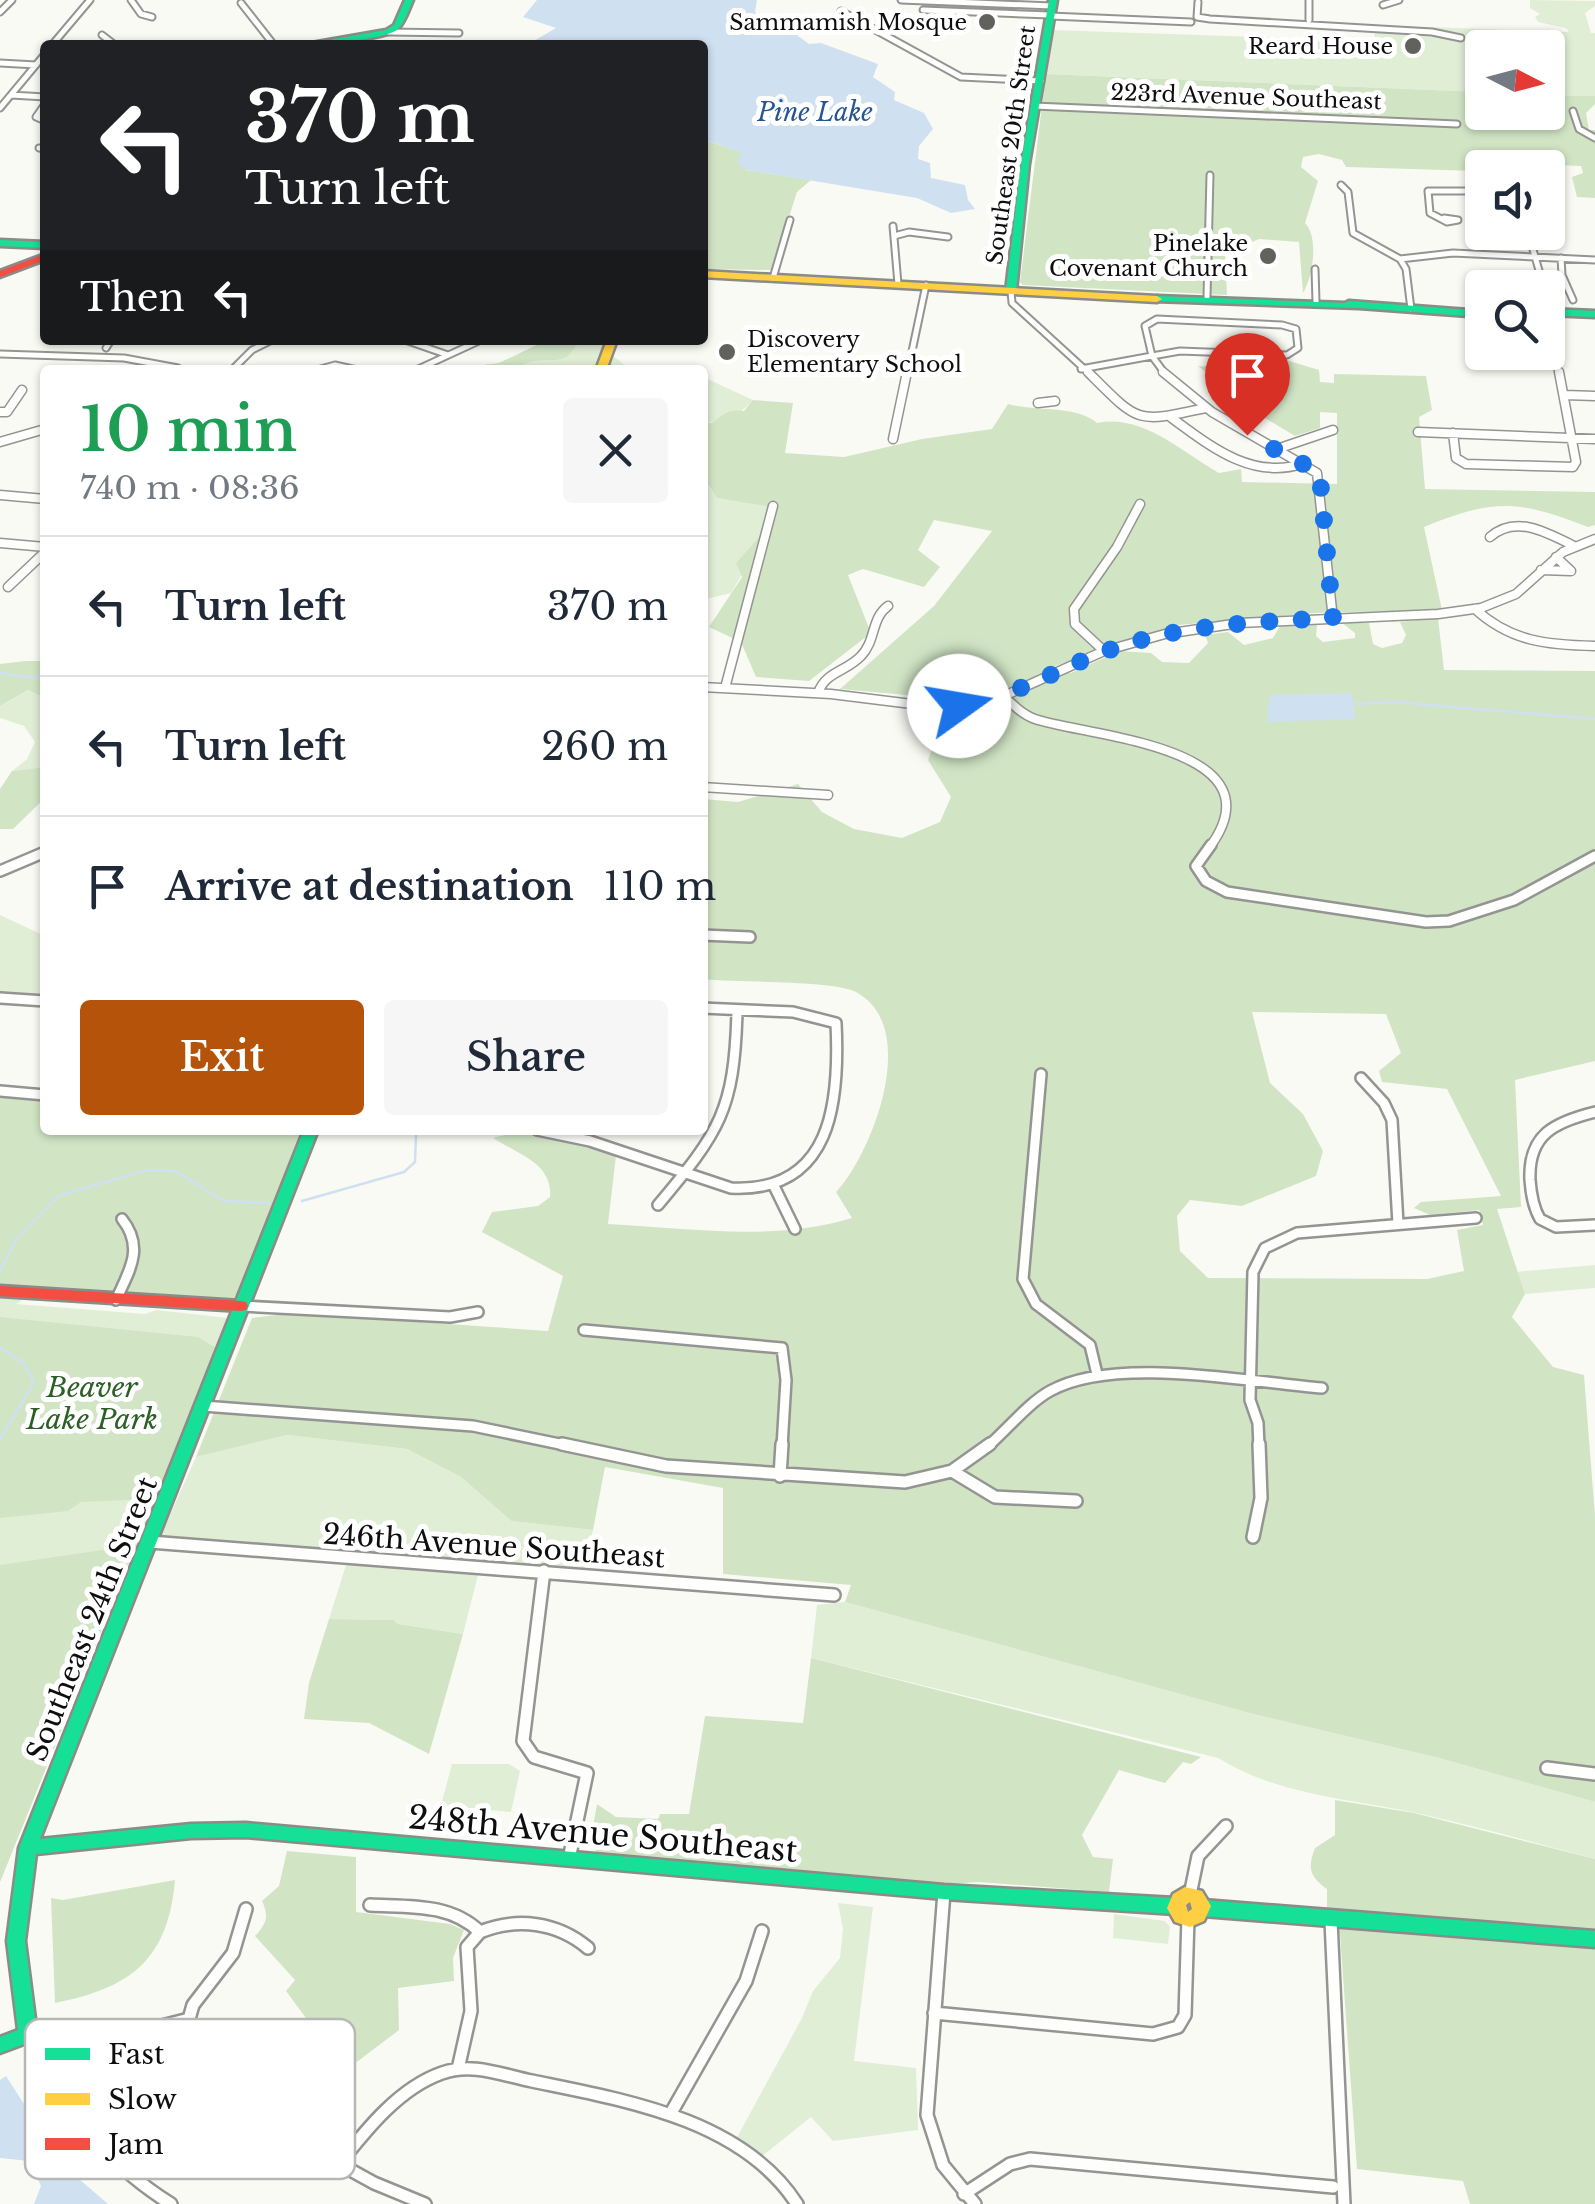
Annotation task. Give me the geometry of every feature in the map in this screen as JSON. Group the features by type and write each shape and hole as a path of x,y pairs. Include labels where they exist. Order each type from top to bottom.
{"street":[{"path":"0,12 12,0"},
{"path":"56,40 90,0"},
{"path":"130,0 142,16 152,17"},
{"path":"388,32 399,22 409,0"},
{"path":"901,0 1191,22"},
{"path":"1309,0 1309,20"},
{"path":"1383,5 1400,0"},
{"path":"1198,2 1198,16 1309,20 1384,32 1448,33 1461,38"},
{"path":"241,3 270,40"},
{"path":"924,10 1051,9"},
{"name":"Southeast 20th Street","path":"1051,9 1034,106 1012,303 1139,418"},
{"path":"841,11 864,27 898,40 962,77 1041,82"},
{"path":"1310,12 1321,14"},
{"path":"336,40 388,32 459,33"},
{"path":"102,36 108,40"},
{"path":"0,108 40,60"},
{"path":"0,63 36,65"},
{"path":"11,95 40,99"},
{"name":"223rd Avenue Southeast","path":"1034,106 1457,124"},
{"path":"1159,111 1159,126"},
{"path":"1573,111 1579,129 1595,138"},
{"path":"1207,297 1210,175"},
{"path":"1341,185 1348,192 1354,232 1400,259 1406,269 1411,309"},
{"path":"1444,218 1428,210 1428,191 1465,191"},
{"path":"773,278 790,220"},
{"path":"893,226 898,284"},
{"path":"894,236 909,232 948,238"},
{"path":"0,241 40,243"},
{"path":"1532,250 1542,270"},
{"path":"1400,259 1440,254 1595,260"},
{"path":"1561,258 1562,275 1573,300"},
{"path":"0,274 40,259"},
{"path":"1315,269 1316,302"},
{"path":"708,276 926,287"},
{"path":"708,276 1465,311"},
{"path":"822,284 861,282"},
{"path":"893,440 926,287"},
{"path":"1068,294 1355,306"},
{"path":"1565,315 1595,316"},
{"path":"1081,369 1149,355 1194,351 1292,354 1298,348 1296,329 1196,320 1148,322 1143,339 1149,355 1206,408 1317,473 1333,618"},
{"path":"237,365 262,345"},
{"path":"419,345 448,355"},
{"path":"427,365 470,345"},
{"path":"0,354 134,358 174,365"},
{"path":"1453,433 1456,458 1462,462 1573,467 1576,462 1559,370"},
{"path":"0,412 7,412 22,390"},
{"path":"1565,394 1595,396"},
{"path":"1038,402 1055,401"},
{"path":"1139,418 1206,408"},
{"path":"1169,416 1249,466 1286,468 1302,464"},
{"path":"1274,450 1333,430"},
{"path":"0,442 40,431"},
{"path":"1418,432 1595,439"},
{"path":"0,495 40,499"},
{"path":"1104,652 1075,624 1072,615 1140,504"},
{"path":"725,688 773,506"},
{"path":"1490,536 1499,528 1519,526 1574,546"},
{"path":"708,687 818,693 936,707 1004,696 1104,652 1165,634 1214,626 1474,610 1516,594 1556,557 1595,540"},
{"path":"0,543 40,548"},
{"path":"8,586 40,554"},
{"path":"1541,570 1571,571 1556,557"},
{"path":"818,693 824,679 844,670 864,653 875,637 878,612 888,606"},
{"path":"1474,610 1497,630 1522,641 1595,646"},
{"path":"1004,696 1032,718 1155,747 1208,769 1219,783 1224,819 1196,866 1206,882 1233,894 1445,922 1486,912 1595,856"},
{"path":"708,787 828,795"},
{"path":"0,872 40,854"},
{"path":"708,935 750,937"},
{"path":"0,998 40,1000"},
{"path":"562,1135 731,1188 774,1186 797,1176 809,1163 834,1106 839,1079 837,1027 826,1016 708,1009"},
{"path":"658,1206 719,1122 732,1089 737,1013"},
{"path":"1040,1074 1023,1279 1036,1304 1090,1345 1097,1374"},
{"path":"1361,1078 1384,1103 1392,1120 1398,1224"},
{"path":"0,1091 40,1095"},
{"path":"1595,1112 1563,1120 1539,1135 1528,1156 1533,1214 1554,1226 1595,1225"},
{"name":"Southeast 24th Street","path":"25,2020 13,1936 28,1848 309,1135"},
{"path":"590,1141 595,1135"},
{"path":"774,1186 795,1229"},
{"path":"1253,1537 1260,1474 1258,1423 1250,1400 1253,1272 1260,1254 1275,1242 1297,1234 1476,1218"},
{"path":"116,1300 138,1248 137,1236 122,1219"},
{"path":"0,1291 450,1316 478,1312"},
{"path":"584,1330 782,1348 786,1380 780,1476"},
{"path":"203,1406 446,1422 510,1432 640,1463 905,1482 952,1471 988,1446 1048,1392 1097,1374 1130,1372 1322,1388"},
{"path":"952,1471 994,1498 1076,1501"},
{"name":"246th Avenue Southeast","path":"150,1542 834,1596"},
{"path":"544,1571 523,1741 528,1754 536,1759 581,1767 587,1772 569,1859"},
{"path":"1546,1768 1595,1774"},
{"path":"1190,1895 1191,1866 1206,1841 1226,1826"},
{"name":"248th Avenue Southeast","path":"28,1848 80,1846 165,1832 215,1829 944,1892 1175,1906"},
{"path":"944,1892 927,2115 944,2165 969,2199 1010,2164 1030,2159 1333,2187"},
{"path":"1190,1895 1198,1898 1203,1908 1200,1915 1188,1918 1180,1915 1175,1906 1180,1897 1190,1895"},
{"path":"370,1905 453,1913 467,1918 480,1932"},
{"path":"1203,1908 1595,1939"},
{"path":"189,2019 193,2005 233,1953 246,1909"},
{"path":"934,2013 1153,2034 1178,2027 1184,2015 1188,1918"},
{"path":"1331,1921 1344,2204"},
{"path":"458,2069 471,2011 467,1948 480,1932 502,1924 564,1929 588,1948"},
{"path":"671,2113 746,1981 762,1931"},
{"path":"0,2045 25,2035"},
{"path":"355,2145 415,2089 458,2069 620,2096 671,2113 756,2159 786,2186 797,2204"},
{"path":"355,2172 421,2204"},
{"path":"133,2179 171,2204"}],"green space":[{"path":"1530,0 1595,1 1595,6 1585,13 1591,33 1595,33 1595,96 1565,95 1565,32 1569,32 1538,22 1535,17 1540,14 1530,8"},
{"path":"1374,25 1513,30 1465,30 1465,91 1046,74 1053,30 1375,41"},
{"path":"1046,74 1465,91 1465,130 1565,130 1565,95 1595,96 1595,104 1586,113 1589,130 1595,130 1595,198 1577,197 1572,177 1583,173 1581,166 1565,165 1565,150 1465,150 1465,171 1346,167 1342,160 1319,154 1303,157 1301,167 1318,181 1305,223 1312,238 1313,257 1303,293 1299,242 1259,239 1225,254 1227,295 1020,282"},
{"path":"708,141 742,152 746,170 811,180 797,192 772,270 708,269"},
{"path":"538,345 577,345 567,357 557,360 486,365"},
{"path":"575,345 605,345 604,349 625,365 522,365 557,360"},
{"path":"1286,360 1319,370 1320,382 1334,383 1334,374 1426,376 1432,410 1419,417 1425,489 1595,492 1595,525 1588,527 1524,507 1470,511 1424,527 1442,610 1315,613 1178,625 1049,668 1071,673 1119,651 1151,653 1162,662 1189,663 1208,643 1205,635 1228,632 1244,645 1273,638 1280,626 1317,625 1316,636 1323,642 1355,638 1355,633 1342,623 1369,623 1373,644 1382,648 1402,643 1406,635 1400,622 1438,618 1444,670 1595,671 1595,1061 1515,1080 1521,1207 1497,1209 1525,1294 1512,1317 1553,1367 1584,1375 1595,1516 1595,1802 1439,1758 1253,1714 845,1602 851,1585 723,1574 723,1488 605,1467 593,1530 511,1521 461,1477 407,1449 287,1435 196,1457 252,1318 291,1313 548,1331 563,1276 482,1232 492,1212 538,1206 550,1197 549,1185 532,1161 493,1138 539,1135 616,1156 608,1224 762,1232 852,1218 836,1192 864,1149 876,1120 888,1060 886,1032 875,1009 856,992 844,988 708,979 708,799 738,802 798,784 822,812 854,829 902,838 940,822 951,797 928,760 951,699 840,689 934,606 992,531 934,520 918,550 940,567 924,587 863,569 848,575 871,633 809,681 756,677 741,642 709,627 742,577 736,563 770,525 771,507 717,498 708,484 708,423 730,412 744,411 753,400 793,403 785,453 844,457 922,439 992,429 1008,404 1067,411 1097,423 1114,422 1146,429 1219,473 1241,469 1242,482 1337,484 1337,413 1320,412 1320,428 1295,436 1255,412 1198,366 1278,370 1281,361","holes":["1252,1012 1386,1014 1401,1053 1379,1071 1382,1082 1447,1089 1501,1196 1421,1202 1414,1208 1430,1215 1479,1210 1483,1225 1457,1230 1464,1271 1427,1279 1208,1278 1180,1251 1177,1216 1190,1200 1242,1206 1316,1176 1323,1151 1303,1114 1270,1083"]},
{"path":"708,379 753,400 730,417 708,422"},
{"path":"708,485 717,498 771,506 770,525 731,593 708,599"},
{"path":"40,661 40,696 28,690 0,706 0,664"},
{"path":"28,690 40,696 40,768 12,771 27,759 35,742 24,726 0,718 0,706"},
{"path":"40,768 40,803 13,829 0,829 0,789 12,771"},
{"path":"0,915 40,934 40,1006 0,1003"},
{"path":"0,1097 40,1097 40,1135 302,1135 234,1300 214,1302 0,1285"},
{"path":"1595,1265 1595,1288 1525,1294 1516,1272"},
{"name":"Beaver Lake Park","path":"0,1297 24,1299 16,1304 145,1314 156,1310 228,1318 0,1882"},
{"path":"0,1317 198,1337 216,1348 159,1490 130,1500 81,1502 68,1511 0,1518"},
{"path":"287,1435 407,1449 461,1477 511,1521 593,1530 584,1570 165,1541 160,1537 196,1457"},
{"path":"136,1545 0,1882 0,1565"},
{"path":"368,1562 479,1571 463,1634 398,1624 394,1620 329,1619 346,1565"},
{"path":"845,1602 1253,1714 1439,1758 1595,1802 1595,1859 1438,1818 1289,1788 1218,1758 811,1658 817,1605"},
{"path":"329,1619 394,1620 398,1624 463,1634 429,1754 369,1723 304,1719 309,1683"},
{"path":"811,1658 1201,1757 1191,1764 1183,1762 1165,1783 1119,1770 1082,1835 1093,1857 1113,1859 1109,1892 979,1882 948,1884 596,1853 592,1832 597,1804 616,1817 658,1819 660,1814 689,1814 705,1716 803,1723"},
{"path":"452,1764 509,1764 520,1771 511,1812 441,1805"},
{"path":"1335,1800 1414,1813 1595,1859 1595,2204 1470,2204 1463,2181 1357,2169 1340,1935 1327,1912 1327,1889 1311,1867 1315,1848 1335,1835"},
{"path":"287,1851 356,1857 356,1912 450,1924 464,1930 453,1958 454,1981 398,1988 399,2030 355,2063 355,2019 307,2019 286,1991 295,1980 255,1936 266,1919 262,1901 279,1886"},
{"path":"175,1880 164,1931 154,1951 140,1966 104,1989 55,2003 51,1898 63,1900"},
{"path":"838,1903 873,1907 854,2061 916,2068 918,2130 833,2141 811,2117 761,2157 735,2141 813,1991 840,1958 843,1929"},
{"path":"1114,1914 1165,1921 1170,1927 1168,1944 1113,1938"}],"water":[{"name":"Pine Lake","path":"537,0 757,0 755,12 765,25 794,33 809,44 821,43 878,64 873,77 895,92 894,100 924,113 933,129 919,146 918,159 930,163 931,178 965,185 975,209 951,213 917,198 746,170 738,163 741,152 708,141 708,40 536,40 556,28 523,17"},
{"path":"1352,693 1355,719 1267,722 1270,695"},
{"path":"6,2076 25,2105 25,2161 0,2158 0,2080"},
{"path":"38,2179 79,2179 108,2204 34,2204 41,2186"}],"waterway":[{"path":"0,673 40,676"},
{"path":"1356,704 1395,702 1595,719"},
{"path":"302,1201 404,1172 415,1162 416,1136"},
{"path":"0,1271 17,1238 58,1196 147,1170 175,1171 224,1201 269,1203"},
{"path":"0,1348 24,1363 34,1383 0,1439"}],"traffic: fast":[{"path":"336,40 388,32 397,26 409,0"},
{"path":"1011,291 1025,164 1053,0"},
{"path":"0,243 40,245"},
{"path":"1157,299 1355,306"},
{"path":"1349,304 1465,313"},
{"path":"1565,313 1595,314"},
{"path":"26,2019 16,1941 28,1848 309,1135"},
{"path":"28,1848 191,1831 246,1830 944,1892 1175,1906"},
{"path":"1203,1908 1595,1939"},
{"path":"0,2045 25,2035"}],"traffic: slow":[{"path":"708,274 1157,299"},
{"path":"603,365 610,345"},
{"path":"1189,1894 1198,1898 1202,1907 1198,1916 1189,1920 1180,1916 1176,1907 1180,1898 1189,1894"}],"traffic: jam":[{"path":"0,274 40,259"},
{"path":"0,1291 241,1306"}],"place":[{"name":"Sammamish Mosque","path":"987,22"},
{"name":"Reard House","path":"1413,46"},
{"name":"Pinelake Covenant Church","path":"1268,256"},
{"name":"Discovery Elementary School","path":"727,352"}],"route":[{"path":"959,706 1004,696 1104,652 1165,634 1240,622 1333,618 1320,478 1311,468 1247,435"}]}
